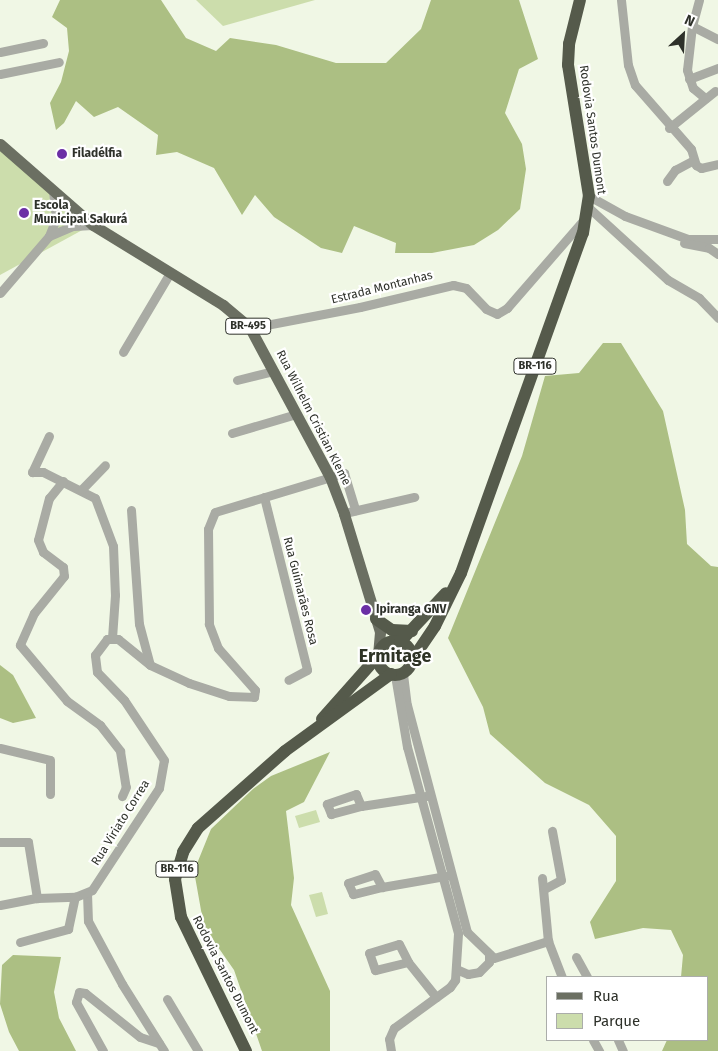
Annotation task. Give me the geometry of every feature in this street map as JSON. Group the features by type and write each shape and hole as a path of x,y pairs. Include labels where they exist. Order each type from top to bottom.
{"highway":[{"name":"Rodovia Santos Dumont","path":"460,573 579,248 588,206 568,78 570,44 580,0"},
{"name":"BR-116","path":"312,730 378,656 385,644 398,642 412,631 460,573"},
{"name":"BR-116","path":"312,730 397,674 412,660 435,626 460,573"},
{"path":"376,619 398,632 412,631"},
{"path":"398,642 411,653 412,660"},
{"path":"378,656 382,668 397,674"},
{"name":"Rodovia Santos Dumont","path":"246,1051 181,917 176,891 177,868 198,828 312,730"}],"main road":[{"name":"Rua Wilhelm Cristian Kleme","path":"0,144 93,225 223,305 250,328 349,512 376,619"},
{"name":"BR-495","path":"376,619 398,642"},
{"name":"BR-495","path":"376,619 381,640 378,656"}],"street":[{"path":"621,0 631,76 642,96 669,128 686,143 694,160 701,168 718,164"},
{"path":"699,0 692,26 687,70 693,88 705,98"},
{"path":"692,26 718,39"},
{"path":"0,52 43,43"},
{"path":"0,74 59,62"},
{"path":"689,79 718,68"},
{"path":"669,128 715,91"},
{"path":"667,181 675,170 694,160"},
{"path":"0,293 49,236 56,219 53,191"},
{"path":"588,206 625,216 688,239 718,239"},
{"path":"588,206 668,280 694,294 718,318"},
{"name":"Estrada Montanhas","path":"250,328 360,307 453,285 466,288 486,309 497,314 507,308 588,206"},
{"path":"49,236 67,228 93,225"},
{"path":"663,230 685,243 718,254"},
{"path":"123,352 170,273"},
{"path":"237,380 274,370"},
{"path":"232,434 296,414"},
{"path":"49,436 32,472 43,472 82,489 95,498 114,552 112,638 150,665 189,683 229,696 254,697 256,690 218,648 211,634 208,614 208,529 211,517 220,509 330,477"},
{"path":"82,489 105,465"},
{"path":"63,481 49,498 38,540 43,552 63,567 64,576 34,613 20,645 67,700 100,725 120,751 126,787 122,796"},
{"name":"Rua Guimarães Rosa","path":"264,497 307,670 288,680"},
{"path":"349,512 414,497"},
{"path":"131,510 140,624 150,665"},
{"name":"Rua Viriato Correa","path":"87,893 98,882 159,788 165,769 164,760 144,728 124,700 97,672 95,655 106,639 112,638"},
{"path":"391,1051 389,1039 394,1028 450,987 456,969 454,955 457,942 432,796 397,674"},
{"path":"397,674 407,747 421,797 464,925 488,954 489,962 479,972 468,974 456,969"},
{"path":"0,748 50,760 50,794"},
{"path":"362,806 432,796"},
{"path":"544,889 561,880 552,832"},
{"path":"0,842 28,842 37,898"},
{"path":"382,887 447,875"},
{"path":"542,878 548,941 562,976"},
{"path":"0,904 37,898 75,897 87,893 88,921 122,984 162,1047"},
{"path":"20,942 68,929 75,897"},
{"path":"457,942 474,937"},
{"path":"488,954 501,958 548,941"},
{"path":"576,957 586,976"},
{"path":"408,962 436,997"},
{"path":"103,1051 75,1000 79,992 85,993 140,1037 162,1047"},
{"path":"167,999 198,1051"}],"green space":[{"path":"60,0 161,0 186,38 216,51 230,38 276,45 336,63 386,63 421,29 431,0 519,0 538,59 519,69 505,113 522,144 526,169 520,209 498,230 474,245 432,253 395,253 396,243 354,226 342,253 321,248 274,217 255,195 242,215 214,168 177,152 156,155 158,135 118,107 94,117 76,101 64,123 56,130 50,103 61,82 69,51 67,28 52,17"},
{"path":"196,0 315,0 223,26"},
{"path":"0,144 97,222 0,275"},
{"path":"603,343 621,343 663,411 685,510 687,544 711,566 718,567 718,1051 662,1051 667,1041 708,1041 708,976 681,976 683,955 671,930 643,928 595,939 590,922 616,881 616,836 589,805 545,783 490,734 483,707 448,638 522,456 545,376 579,373"},
{"path":"0,665 13,675 36,718 13,723 0,718"},
{"path":"330,752 304,802 286,811 294,878 291,905 330,991 330,1051 262,1051 234,970 204,927 194,871 211,829 253,789 271,776"},
{"path":"316,810 320,822 299,828 295,816"},
{"path":"322,892 328,914 316,917 309,895"},
{"path":"13,955 61,957 54,992 59,1018 76,1051 19,1051 9,1032 0,1004 2,965"}],"place":[{"name":"Filadélfia","path":"62,154"},
{"name":"Escola Municipal Sakurá","path":"24,213"},
{"name":"Ipiranga GNV","path":"366,610"}],"district":[{"name":"Ermitage","path":"395,656"}]}
